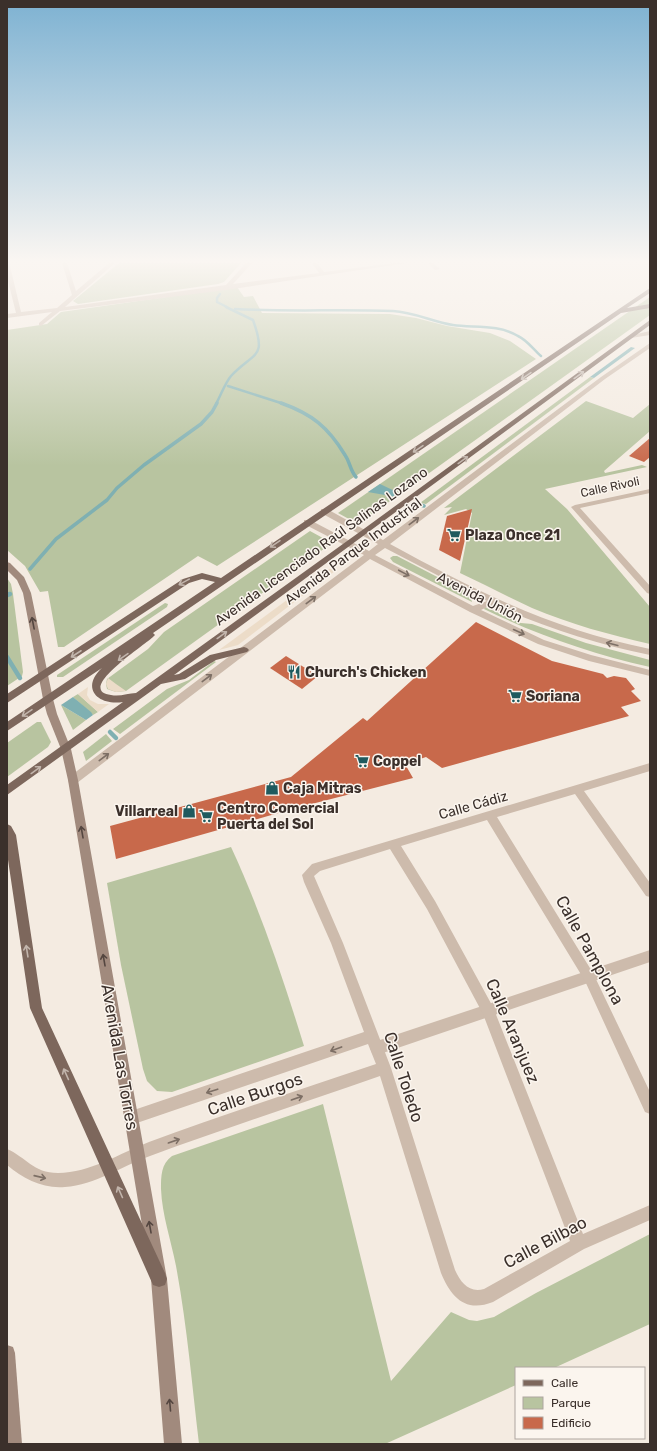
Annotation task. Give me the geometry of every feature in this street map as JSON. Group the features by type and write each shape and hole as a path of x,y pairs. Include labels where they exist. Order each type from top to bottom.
{"main road":[{"name":"Avenida Licenciado Raúl Salinas Lozano","path":"7,727 221,580 448,429 591,331"},
{"name":"Avenida Licenciado Raúl Salinas Lozano","path":"7,791 364,533 638,331"},
{"path":"7,565 21,579 27,593 43,675"},
{"path":"7,699 186,581 202,576 221,580"},
{"path":"141,694 125,698 112,699 106,697 98,693 98,678 103,672 134,650 150,636 162,621"},
{"path":"158,682 182,677 213,657 244,650"},
{"name":"Avenida Las Torres","path":"43,675 52,714 66,749 73,780 159,1279 173,1444"},
{"path":"7,829 10,835 36,1008 159,1279"},
{"path":"7,1353 13,1444"}],"street":[{"path":"631,336 650,334"},
{"name":"Avenida Parque Industrial","path":"73,780 597,382 650,345"},
{"path":"646,492 650,500"},
{"name":"Calle Rivoli","path":"646,492 575,507 650,591"},
{"name":"Avenida Unión","path":"324,511 385,544 527,615 578,635 650,652"},
{"name":"Avenida Unión","path":"307,522 473,610 541,642 589,658 650,674"},
{"path":"467,586 475,596 473,610"},
{"path":"473,610 487,604 508,612 527,615"},
{"name":"Calle Cádiz","path":"308,875 316,867 578,790 650,767"},
{"path":"578,790 650,892"},
{"name":"Calle Pamplona","path":"490,816 589,977 650,1107"},
{"name":"Calle Aranjuez","path":"393,844 431,905 488,1011 579,1244"},
{"name":"Calle Toledo","path":"308,875 337,943 375,1042 446,1266 452,1282 459,1292"},
{"name":"Calle Burgos","path":"131,1118 375,1042 488,1011 650,956"},
{"name":"Calle Burgos","path":"7,1156 28,1173 40,1178 66,1180 80,1177 137,1154 384,1068"},
{"name":"Calle Bilbao","path":"459,1292 469,1298 482,1298 579,1244 650,1212"}],"green space":[{"path":"7,331 476,331 490,333 510,341 536,359 217,566 198,556 64,647 58,647 48,591 40,592 25,566 7,550"},
{"path":"601,331 628,331 358,524 338,513"},
{"path":"590,377 594,378 426,504 420,503"},
{"path":"586,401 633,418 650,404 650,431 604,471 605,473 642,465 647,467 545,489 567,509 650,607 650,644 590,629 546,614 460,573 472,513 466,509 444,515 452,507 444,508"},
{"path":"310,531 332,543 126,691 116,692 107,689 107,679 148,649 164,632"},
{"path":"397,556 470,594 472,602 393,562 390,558"},
{"path":"7,578 11,584 13,594 23,672 22,676 7,686"},
{"path":"165,603 168,604 167,607 63,677 57,677 57,675"},
{"path":"485,607 521,623 532,624 586,643 650,660 650,667 565,643 484,609"},
{"path":"214,661 216,662 120,734 113,729 167,689 189,680"},
{"path":"78,694 98,712 93,715 73,697"},
{"path":"61,705 86,720 73,730"},
{"path":"37,722 41,722 51,742 48,747 7,777 7,743"},
{"path":"106,734 112,741 86,761 83,752"},
{"path":"231,847 271,945 304,1046 172,1092 157,1091 147,1081 143,1069 121,965 107,883"},
{"path":"323,1104 391,1381 451,1312 469,1320 477,1321 494,1317 536,1293 650,1234 650,1324 556,1367 515,1367 515,1385 385,1444 199,1444 183,1310 176,1266 165,1218 161,1189 162,1171 168,1159 172,1156"}],"shaded area":[{"path":"329,569 333,569 335,571 238,645 219,650"},
{"path":"108,678 126,691 116,692 108,689 106,684"},
{"path":"88,687 87,695 90,700 98,704 109,704 98,712 78,694"}],"water":[{"path":"631,347 635,348 594,378 590,377"},
{"path":"380,484 401,494 396,497 368,492"},
{"path":"73,697 93,715 86,720 61,705"}],"building":[{"path":"650,438 650,457 644,462 629,456"},
{"name":"Plaza Once 21","path":"472,509 460,561 439,550 447,516"},
{"name":"Soriana","path":"476,622 552,661 603,674 607,678 614,676 626,678 635,689 631,691 641,701 621,707 629,716 442,768 426,757 405,764 413,778 296,808 116,859 110,826 291,777 363,718 367,721"},
{"name":"Church's Chicken","path":"286,656 318,676 302,689 270,668"}],"waterway":[{"path":"216,404 231,376 252,358 259,348 256,331"},
{"path":"505,331 521,338 541,356"},
{"path":"228,386 282,403"},
{"path":"30,569 56,539 107,500 117,488 144,465 201,424 212,412 217,403"},
{"path":"282,403 302,412 325,429 339,445 356,477"},
{"path":"418,504 424,506"},
{"path":"7,657 20,678"},
{"path":"110,732 116,738"}],"place":[{"name":"Plaza Once 21","path":"454,535"},
{"name":"Church's Chicken","path":"294,672"},
{"name":"Soriana","path":"515,696"},
{"name":"Coppel","path":"362,761"},
{"name":"Caja Mitras","path":"272,788"},
{"name":"Villarreal","path":"189,811"},
{"name":"Centro Comercial Puerta del Sol","path":"206,816"}]}
